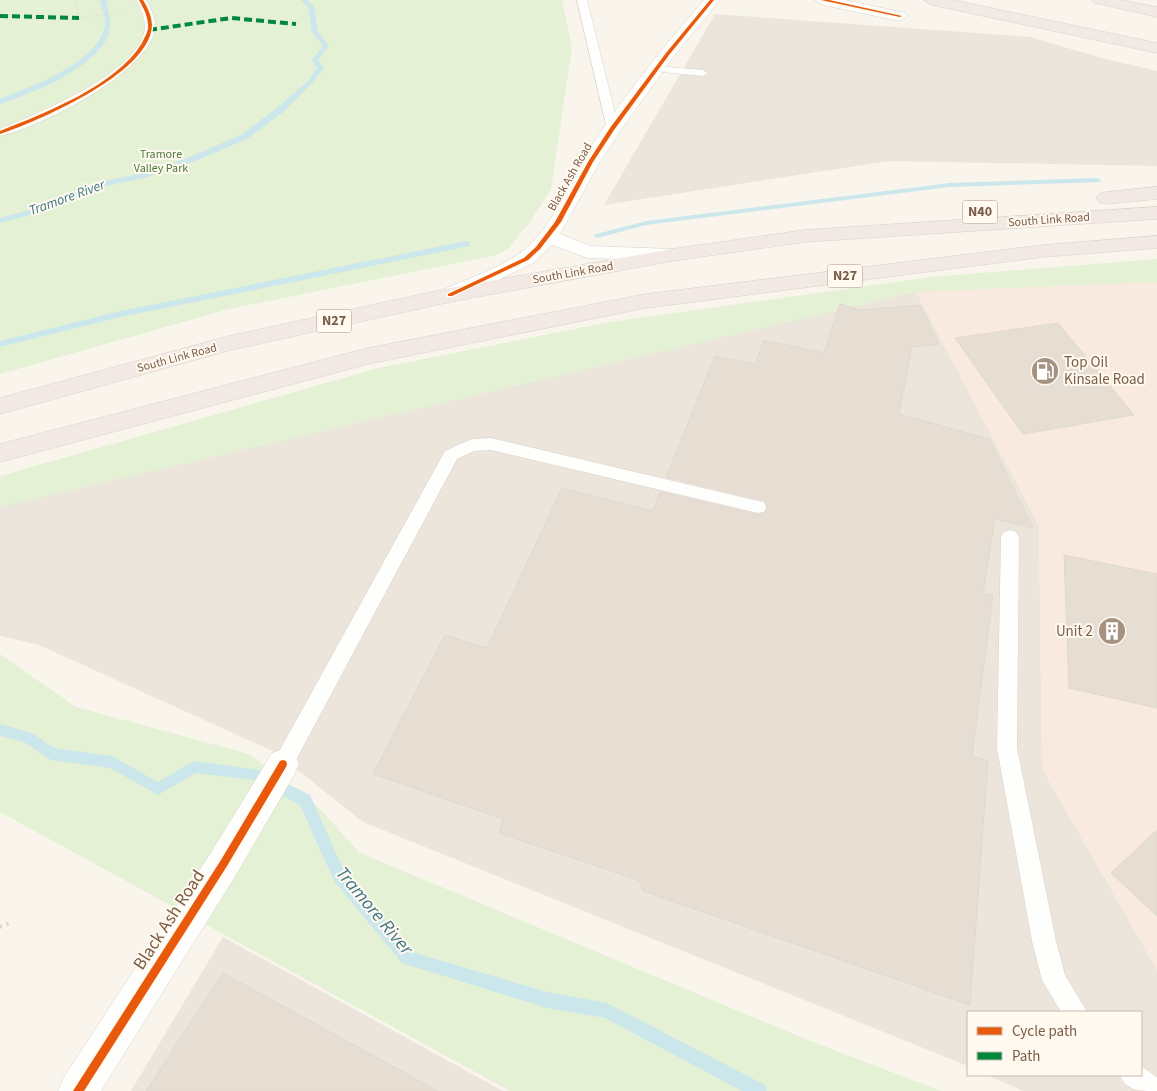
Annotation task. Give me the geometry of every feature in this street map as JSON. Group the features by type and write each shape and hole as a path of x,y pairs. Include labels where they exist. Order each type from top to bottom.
{"highway":[{"path":"932,0 1157,48"},
{"path":"1100,0 1157,12"},
{"path":"1000,15 1157,52"},
{"name":"N40","path":"805,236 996,210 1157,193"},
{"name":"South Link Road","path":"0,406 229,343 450,296 672,255 805,236 1157,213"},
{"name":"N27","path":"0,452 368,356 646,301 1043,250 1157,242"}],"street":[{"path":"657,69 688,27 712,0"},
{"path":"823,0 900,16"},
{"name":"Black Ash Road","path":"450,296 526,258 536,251 548,237 598,149 657,69"},
{"path":"548,237 588,252 672,255"},
{"name":"Black Ash Road","path":"78,1091 224,863 283,764"}],"lane":[{"path":"0,133 92,90 124,66 139,50 148,36 150,22 147,9 141,0"},
{"path":"582,0 613,129"},
{"path":"657,69 703,73"},
{"path":"283,764 451,455 472,445 491,444 758,507"},
{"path":"1010,537 1007,748 1044,942 1054,980 1074,1011"},
{"path":"1133,1076 1155,1091"}],"path":[{"path":"75,0 79,18 121,12"},
{"path":"0,927 13,922"}],"shaded area":[{"path":"715,14 1030,37 1102,58 1157,71 1157,166 889,161 604,205"},
{"path":"1157,276 1157,970 1042,769 1039,526 916,292"},
{"path":"916,292 1039,526 1042,769 1157,970 1157,1091 1023,1091 989,1076 1142,1076 1142,1011 967,1011 967,1066 363,822 275,752 39,645 0,636 0,498 302,410"},
{"path":"223,937 503,1091 131,1091"}],"green space":[{"name":"Tramore Valley Park","path":"0,0 562,0 572,48 551,189 530,222 509,248 497,255 229,309 0,374"},
{"path":"1157,259 1157,282 916,292 0,507 0,476 379,368 610,322 931,277"},
{"path":"0,654 76,707 249,754 320,809 360,853 808,1040 941,1091 510,1091 0,812"}],"building":[{"path":"840,304 860,310 920,305 939,344 912,347 899,414 989,439 1033,528 995,519 983,593 993,595 972,756 988,761 970,1005 643,891 640,881 499,833 503,819 373,774 445,635 487,648 562,488 653,511 660,492 758,515 766,513 768,506 764,500 666,477 715,356 755,364 764,340 824,353"},
{"path":"1058,323 1134,415 1023,434 955,338"},
{"name":"Unit 2","path":"1064,555 1157,574 1157,708 1069,688"},
{"path":"1157,830 1157,916 1111,873"},
{"path":"223,973 438,1091 146,1091"}],"waterway":[{"path":"0,102 56,77 76,66 92,53 104,37 108,20 103,0"},
{"name":"Tramore River","path":"0,221 54,206 103,184 141,176 190,160 244,137 280,110 310,82 321,68 315,60 326,46 315,32 311,7 304,0"},
{"path":"597,235 646,223 950,185 1097,180"},
{"path":"0,344 121,314 467,244"},
{"name":"Tramore River","path":"0,730 27,737 51,754 112,762 158,789 194,767 255,774 305,800 339,876 407,958 547,1000 607,1011 759,1091"}],"marked path":[{"path":"0,16 79,18"},
{"path":"149,30 231,18 296,24"}],"cycle path":[{"path":"0,133 61,107 104,82 123,68 138,52 148,36 149,18 141,0"},
{"path":"450,295 526,259 549,236 567,207 590,162 612,129 667,54 712,0"},
{"path":"823,0 900,16"},
{"path":"78,1091 224,863 283,764"}],"place":[{"name":"Top Oil Kinsale Road","path":"1045,371"},
{"name":"Unit 2","path":"1112,631"}]}
